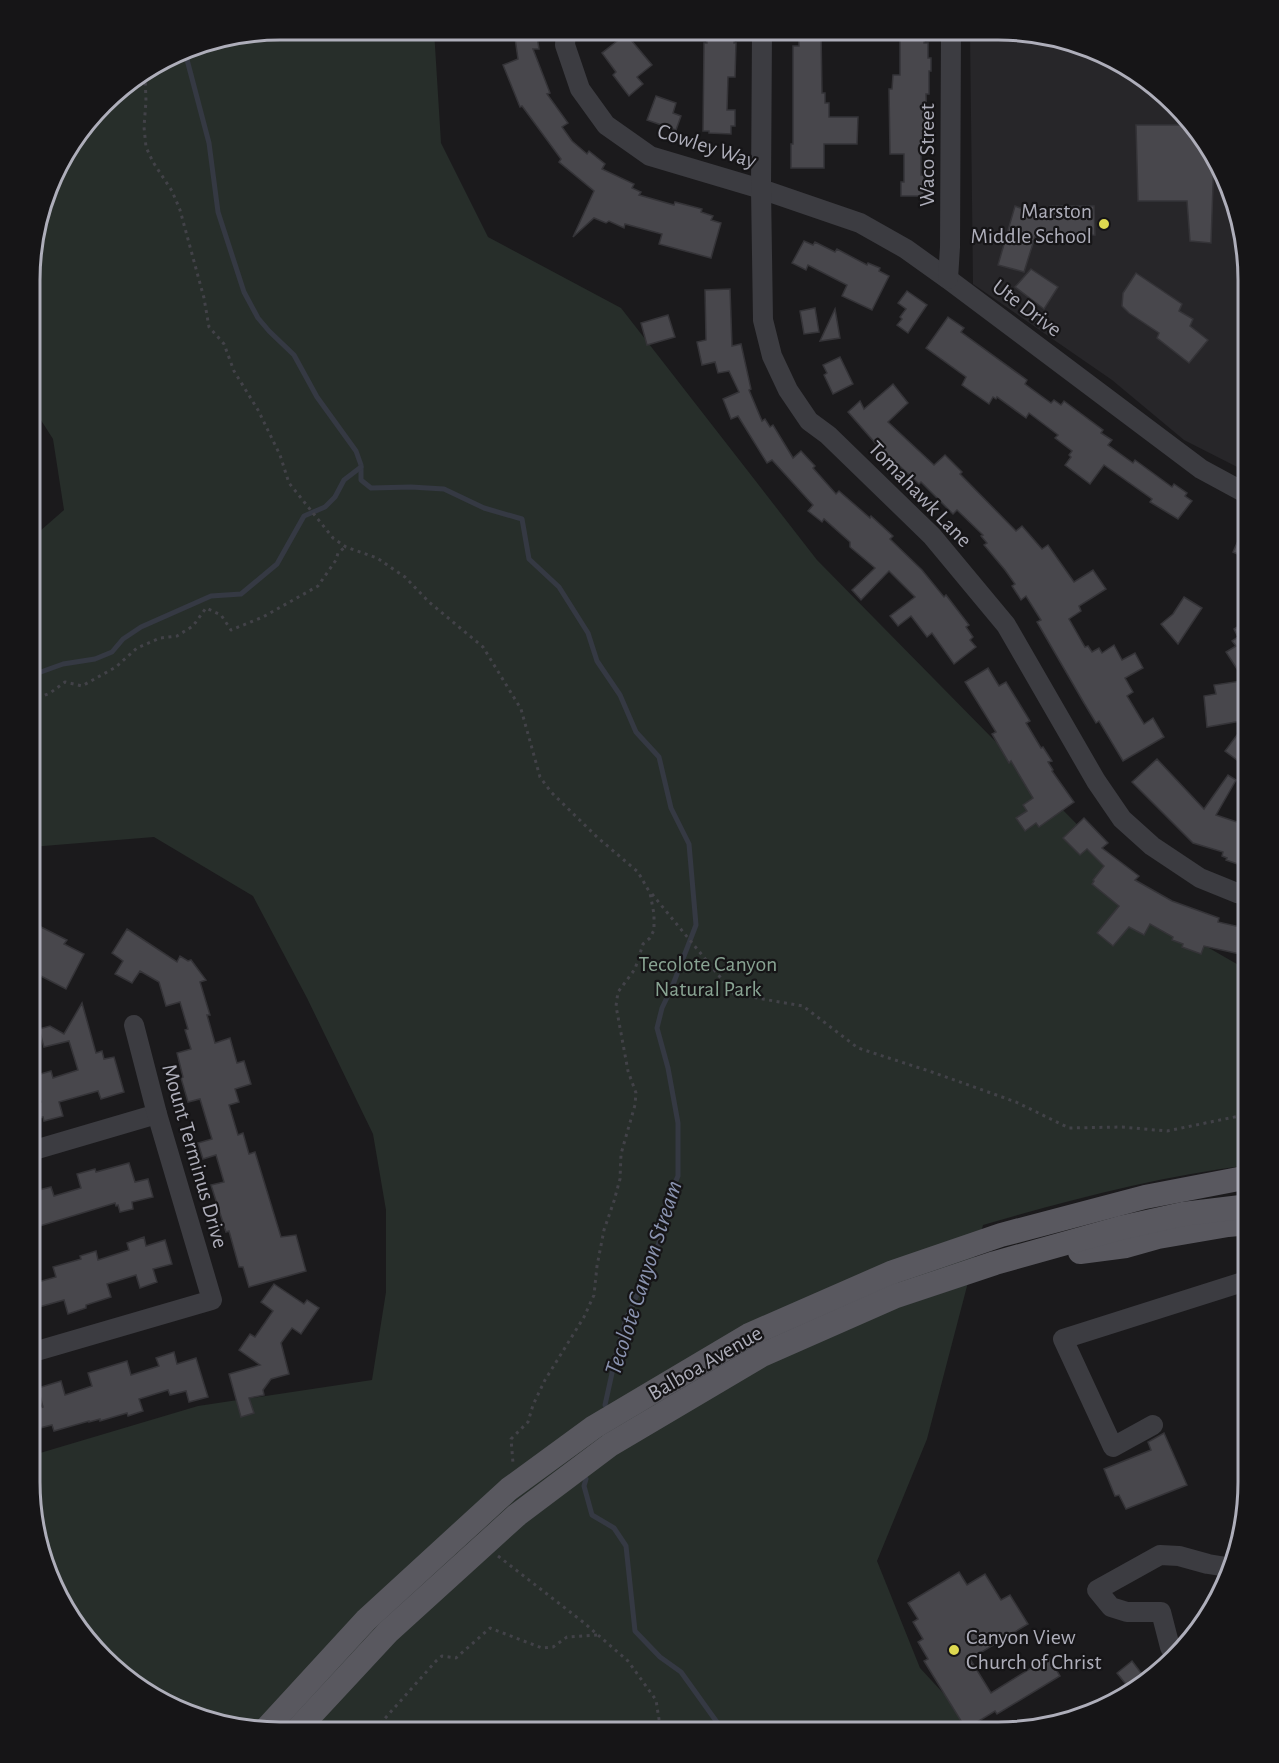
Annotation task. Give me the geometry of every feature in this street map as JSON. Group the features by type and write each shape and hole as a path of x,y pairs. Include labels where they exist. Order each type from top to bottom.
{"main road":[{"name":"Balboa Avenue","path":"272,1722 366,1620 513,1486 594,1427 748,1335 893,1272 1012,1232 1145,1197 1238,1180"},
{"name":"Balboa Avenue","path":"304,1722 388,1632 517,1515 610,1445 762,1355 896,1296 995,1263 1172,1216 1238,1207"},
{"path":"995,1263 1126,1246 1158,1237 1238,1224"}],"street":[{"name":"Cowley Way","path":"566,40 580,89 606,125 650,156 761,189"},
{"name":"Tomahawk Lane","path":"762,40 763,320 772,356 788,390 809,421 828,435 932,536 1006,625 1096,780 1122,819 1152,846 1200,878 1238,893"},
{"name":"Waco Street","path":"948,279 951,40"},
{"name":"Ute Drive","path":"761,189 860,222 906,249 1201,469 1238,489"},
{"name":"Mount Terminus Drive","path":"40,1350 212,1300 157,1114 134,1025"},
{"path":"40,1148 157,1114"},
{"path":"1153,1425 1113,1447 1063,1339 1238,1283"},
{"path":"1171,1649 1161,1612 1127,1612 1112,1607 1097,1590 1160,1555 1179,1556 1223,1566"}],"path":[{"path":"145,82 146,147 172,191 180,210 204,298 209,327 224,344 234,371 258,410 280,455 289,483 333,538 346,547 377,558 405,577 429,602 483,647 521,709 540,777 551,792 597,837 638,872 650,893 734,994 803,1006 858,1048 1016,1102 1069,1128 1122,1127 1167,1131 1238,1116"},
{"path":"40,697 65,682 82,686 116,667 137,648 160,638 177,636 193,626 206,608 221,615 231,630 264,617 318,586 336,560 338,552 346,547"},
{"path":"513,1486 510,1439 528,1422 545,1380 584,1317 594,1295 604,1230 620,1179 621,1154 635,1105 636,1093 628,1071 616,1006 618,992 635,969 643,944 654,930 650,893"},
{"path":"484,1545 628,1661 656,1700 659,1722"},
{"path":"382,1722 436,1661 442,1656 456,1658 490,1628 542,1648 553,1647 567,1637 597,1635"}],"shaded area":[{"name":"Marston Middle School","path":"970,40 1015,41 1046,45 1091,59 1132,81 1157,100 1189,134 1214,174 1226,203 1234,233 1238,264 1238,467 1184,440 1112,380 973,284"}],"green space":[{"name":"Tecolote Canyon Natural Park","path":"280,40 435,40 441,143 488,237 621,308 817,560 1113,861 1209,948 1238,965 1238,1167 1115,1190 983,1225 927,1439 877,1561 920,1668 968,1720 985,1722 264,1722 233,1718 203,1710 174,1698 134,1673 90,1629 65,1589 53,1560 45,1530 41,1499 40,1453 198,1406 372,1380 386,1292 386,1210 373,1134 307,998 253,896 154,837 40,846 40,531 64,510 53,439 40,419 40,280 45,233 53,203 65,174 81,147 100,122 134,90 160,73 203,53 233,45"}],"building":[{"path":"515,40 538,40 539,49 533,49 550,93 547,94 568,123 562,127 572,141 587,154 589,151 605,164 602,169 634,184 632,188 641,192 639,195 674,205 675,202 702,209 701,212 713,216 711,220 721,223 711,258 659,244 662,234 625,224 624,228 609,221 606,223 594,218 573,237 594,191 559,162 561,159 522,106 520,107 503,65 518,59"},
{"path":"618,40 631,40 652,65 637,77 643,84 629,96 613,75 616,72 602,53"},
{"path":"707,40 734,40 736,43 735,77 728,77 727,110 735,110 735,126 731,126 731,134 703,131 704,43 707,43"},
{"path":"799,40 821,40 822,93 825,93 825,103 829,103 829,117 858,117 857,144 824,144 824,168 791,168 793,46 799,46"},
{"path":"900,40 924,40 924,43 928,43 931,71 929,71 929,94 926,94 927,132 925,132 925,144 921,144 924,196 901,196 901,182 904,182 904,154 890,154 889,89 892,89 893,75 900,75"},
{"path":"656,96 676,103 673,113 681,116 676,130 647,120"},
{"path":"1136,125 1182,125 1213,173 1211,243 1190,241 1187,201 1138,201"},
{"path":"1015,206 1049,219 1050,206 1094,206 1095,235 1035,237 1024,272 998,265"},
{"path":"804,241 813,245 815,242 835,252 837,249 867,265 868,263 880,268 879,271 889,276 872,310 842,296 847,285 808,265 806,270 792,263"},
{"path":"1031,269 1058,287 1044,309 1015,287"},
{"path":"1136,273 1182,304 1179,311 1193,319 1190,326 1208,340 1189,363 1157,338 1159,333 1122,306 1123,293"},
{"path":"730,289 732,346 741,344 751,389 749,390 762,421 765,419 770,427 773,425 793,458 801,451 836,494 839,491 893,536 890,539 922,570 944,597 946,595 969,625 966,627 973,637 970,640 976,647 954,664 932,633 927,637 911,616 898,626 890,616 915,597 889,571 861,600 852,590 875,568 850,547 850,542 824,519 822,522 808,511 813,505 772,460 767,463 738,416 731,419 723,399 739,392 729,371 718,373 715,362 702,365 697,342 706,340 705,290"},
{"path":"907,291 927,305 908,333 897,325 906,309 898,303"},
{"path":"815,308 819,332 804,334 800,311"},
{"path":"835,309 840,338 820,341"},
{"path":"668,315 675,337 647,345 641,323"},
{"path":"948,317 964,328 961,332 1027,380 1025,384 1051,403 1054,400 1061,405 1064,401 1103,430 1101,433 1112,440 1108,445 1133,463 1135,460 1172,487 1174,484 1187,493 1185,496 1192,501 1178,519 1150,502 1152,499 1104,465 1090,484 1065,465 1072,451 1055,438 1058,435 1029,413 1026,418 997,397 996,399 993,397 989,404 962,385 966,377 926,348"},
{"path":"840,357 853,384 833,394 824,375 827,373 823,365"},
{"path":"893,384 908,403 888,422 934,465 945,455 962,472 960,474 1016,531 1022,526 1042,549 1048,545 1074,582 1093,570 1106,589 1079,606 1081,611 1069,619 1085,647 1088,646 1092,652 1099,648 1102,653 1114,645 1122,660 1135,653 1143,668 1125,678 1133,692 1127,696 1144,724 1153,718 1164,737 1123,761 1099,721 1096,723 1084,703 1037,622 1041,620 1026,596 1021,600 1012,586 1015,584 984,545 987,543 981,536 983,535 957,510 953,514 921,482 919,484 876,444 848,412 860,401 864,409"},
{"path":"1238,541 1238,554 1233,552"},
{"path":"1184,597 1202,608 1178,644 1161,624 1173,614"},
{"path":"1238,637 1238,670 1226,652 1236,646 1232,641"},
{"path":"988,668 999,686 1006,682 1030,721 1026,723 1052,761 1048,762 1052,771 1074,802 1039,827 1036,823 1025,831 1016,818 1027,811 1023,805 1033,798 992,734 996,732 965,682"},
{"path":"1238,681 1238,722 1207,727 1204,696 1216,694 1214,685"},
{"path":"1238,734 1238,759 1225,751"},
{"path":"1157,759 1204,809 1228,775 1236,780 1216,815 1238,822 1238,864 1226,860 1227,858 1222,856 1223,852 1193,843 1132,782"},
{"path":"1084,818 1108,843 1102,848 1139,876 1135,880 1172,901 1219,918 1218,922 1238,927 1238,954 1204,946 1201,954 1182,947 1183,944 1172,940 1173,937 1150,924 1144,935 1129,927 1113,946 1097,933 1119,906 1092,884 1104,866 1087,849 1080,855 1063,838"},
{"path":"40,926 67,940 64,944 84,954 66,989 40,976"},
{"path":"127,929 177,962 180,956 188,961 191,960 206,980 200,982 210,1015 207,1015 215,1043 230,1038 237,1063 244,1061 251,1084 235,1089 239,1102 229,1105 238,1135 243,1133 249,1154 255,1152 281,1237 296,1235 306,1271 249,1287 243,1267 239,1267 229,1231 226,1232 211,1185 224,1182 216,1155 203,1159 198,1143 212,1139 200,1099 188,1102 181,1078 183,1077 177,1053 191,1049 180,1002 166,1006 159,982 140,971 132,983 115,974 123,961 112,953"},
{"path":"82,1003 96,1053 102,1051 104,1059 114,1057 124,1092 101,1099 98,1091 59,1102 63,1116 44,1121 43,1117 40,1118 40,1074 51,1071 53,1078 78,1070 69,1041 44,1047 40,1029 50,1026 64,1034"},
{"path":"129,1163 135,1182 148,1179 153,1197 132,1202 133,1209 120,1212 115,1203 40,1226 40,1190 51,1187 54,1196 81,1188 77,1174 95,1169 96,1172"},
{"path":"144,1237 146,1246 165,1240 172,1264 153,1269 157,1282 140,1288 136,1275 107,1284 111,1297 68,1314 64,1300 40,1307 40,1281 56,1277 53,1267 81,1259 80,1256 96,1251 98,1260 129,1250 127,1243"},
{"path":"274,1284 304,1304 307,1300 319,1308 301,1334 292,1328 281,1343 289,1374 271,1379 263,1390 264,1395 249,1398 254,1413 241,1417 229,1374 260,1365 239,1350 250,1334 255,1337 273,1311 261,1302"},
{"path":"174,1352 177,1364 196,1358 208,1397 189,1402 186,1391 170,1395 168,1390 139,1399 143,1411 128,1416 127,1413 54,1431 52,1425 40,1428 40,1408 43,1407 40,1387 61,1381 65,1395 92,1386 88,1373 127,1361 131,1375 159,1366 156,1358"},
{"path":"1164,1433 1187,1485 1126,1509 1119,1495 1115,1496 1104,1469 1151,1450 1148,1442"},
{"name":"Canyon View Church of Christ","path":"959,1572 967,1585 985,1574 1001,1600 1010,1595 1028,1624 970,1659 991,1693 1049,1657 1060,1676 997,1714 995,1711 977,1722 962,1722 924,1661 928,1659 918,1642 923,1639 913,1622 918,1619 908,1603"},
{"path":"1132,1661 1142,1675 1127,1685 1117,1673"}],"waterway":[{"name":"Tecolote Canyon Stream","path":"187,59 209,143 218,212 244,292 258,318 294,355 317,397 356,451 361,465 361,480 371,488 444,489 484,508 522,519 529,559 559,587 588,633 597,661 620,695 636,732 659,757 671,808 689,844 696,925 662,1008 657,1028 668,1068 678,1123 678,1176 666,1204 665,1227 626,1319 605,1405"},
{"path":"40,672 63,664 95,659 112,652 123,639 141,627 211,596 241,594 277,564 304,516 325,507 335,497 344,480 361,467"},
{"name":"Tecolote Canyon Stream","path":"586,1479 584,1486 592,1515 614,1528 626,1546 635,1631 660,1657 681,1672 717,1722"}],"place":[{"name":"Marston Middle School","path":"1104,224"},
{"name":"Canyon View Church of Christ","path":"954,1650"}]}
